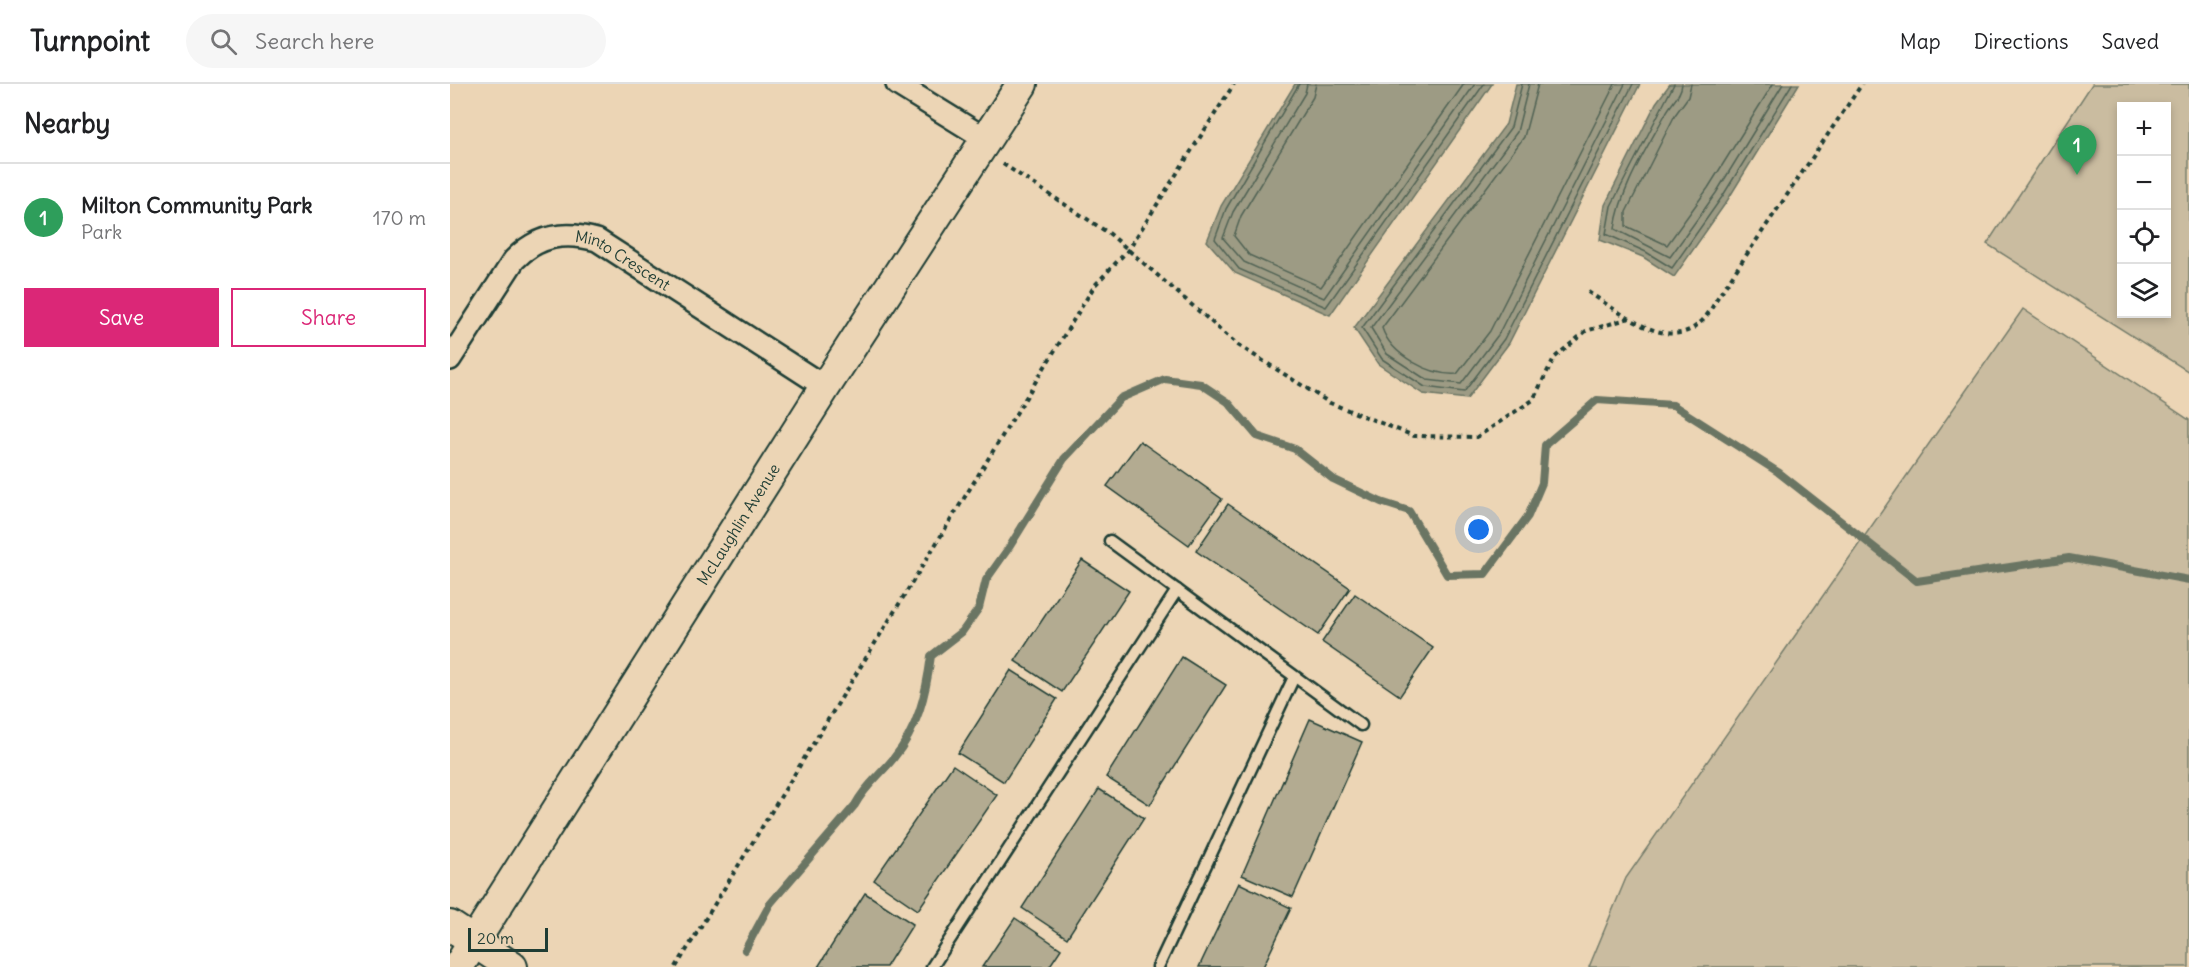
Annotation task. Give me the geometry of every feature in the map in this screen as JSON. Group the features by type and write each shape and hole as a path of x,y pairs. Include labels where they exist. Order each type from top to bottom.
{"street":[{"path":"897,84 983,144"},
{"name":"McLaughlin Avenue","path":"461,945 1022,84"},
{"name":"Minto Crescent","path":"450,359 514,260 524,249 539,240 576,234 597,240 825,387"},
{"path":"461,945 512,967"}],"lane":[{"path":"1110,541 1361,725"},
{"path":"932,967 1177,590"},
{"path":"1158,967 1294,677"}],"path":[{"path":"675,967 1095,285 1128,250 1234,84"},
{"path":"1588,292 1630,318 1666,335 1690,331 1707,319 1716,300 1862,84"},
{"path":"983,144 1110,234 1238,345 1330,403 1414,436 1478,437 1533,400 1554,358 1586,331 1630,318"}],"shaded area":[{"path":"2092,84 2189,84 2189,372 1987,244"},
{"path":"2023,309 2189,420 2189,967 1589,967 1626,878"}],"water":[{"path":"1295,84 1492,84 1330,315 1235,273 1207,241 1221,206"},
{"path":"1516,84 1640,84 1509,343 1467,399 1423,394 1378,364 1354,328 1506,124"},
{"path":"1670,84 1799,84 1727,201 1674,277 1643,257 1600,240 1605,205 1656,103"}],"building":[{"path":"1140,441 1222,499 1189,545 1107,486"},
{"path":"1228,504 1350,588 1318,635 1196,551"},
{"path":"1082,560 1129,591 1062,692 1015,661"},
{"path":"1355,594 1433,648 1400,696 1322,642"},
{"path":"1182,657 1226,685 1150,805 1106,777"},
{"path":"1011,670 1057,699 1004,782 958,753"},
{"path":"1310,719 1362,742 1293,897 1242,875"},
{"path":"953,765 997,795 918,910 874,880"},
{"path":"1099,789 1144,818 1067,938 1022,908"},
{"path":"1239,883 1291,908 1263,967 1199,967"},
{"path":"865,893 913,924 886,967 818,967"},
{"path":"1015,918 1061,949 1049,967 982,967"}],"waterway":[{"path":"745,950 770,904 902,748 915,723 931,656 962,632 979,608 986,580 1064,459 1121,398 1165,379 1201,384 1228,402 1257,436 1295,449 1333,479 1381,502 1409,511 1447,575 1485,574 1528,516 1542,483 1545,445 1597,400 1673,405 1778,472 1917,581 2069,558 2189,580"}],"place":[{"name":"Milton Community Park","path":"2077,175"}]}
